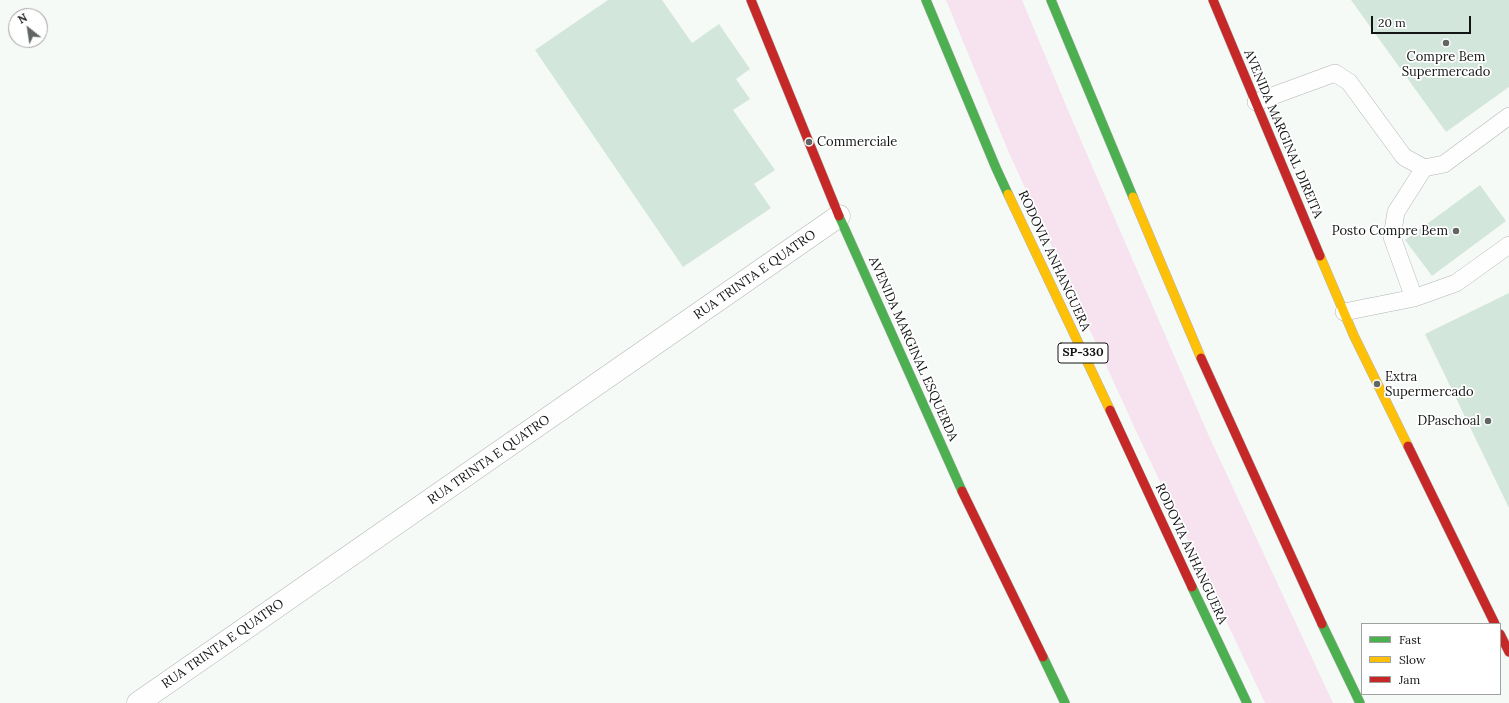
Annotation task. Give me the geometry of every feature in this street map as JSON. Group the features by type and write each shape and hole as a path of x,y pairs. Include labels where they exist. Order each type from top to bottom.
{"main road":[{"name":"AVENIDA MARGINAL ESQUERDA","path":"751,0 839,216 957,481 1065,703"},
{"name":"RODOVIA ANHANGUERA","path":"926,0 996,168 1247,703"},
{"path":"1051,0 1191,336 1339,662 1360,703"},
{"name":"AVENIDA MARGINAL DIREITA","path":"1213,0 1354,336 1495,623"},
{"path":"1501,636 1509,652"}],"street":[{"name":"RUA TRINTA E QUATRO","path":"138,703 839,216"}],"lane":[{"path":"1256,102 1335,73 1349,82 1404,157 1424,168 1444,164 1509,116"},
{"path":"1414,298 1392,236 1396,212 1424,168"},
{"path":"1344,312 1414,298 1456,283 1509,245"}],"shaded area":[{"path":"946,0 1022,0 1208,434 1333,703 1265,703 1137,433 1009,153"}],"building":[{"path":"608,0 662,0 692,43 719,24 750,69 736,79 750,99 733,110 775,170 754,184 771,208 683,267 535,50"},
{"name":"Compre Bem Supermercado","path":"1351,0 1509,0 1509,87 1446,132"},
{"name":"Posto Compre Bem","path":"1480,185 1506,221 1432,276 1405,240"},
{"name":"DPaschoal","path":"1509,293 1509,508 1425,334"}],"traffic: fast":[{"path":"926,0 1008,194"},
{"path":"1051,0 1133,197"},
{"path":"839,216 962,491"},
{"path":"1192,587 1247,703"},
{"path":"1322,624 1360,703"},
{"path":"1043,657 1065,703"}],"traffic: slow":[{"path":"1008,194 1110,410"},
{"path":"1133,197 1201,358"},
{"path":"1320,256 1354,336 1408,446"}],"traffic: jam":[{"path":"751,0 839,216"},
{"path":"1213,0 1320,256"},
{"path":"1201,358 1322,624"},
{"path":"1110,410 1192,587"},
{"path":"1408,446 1495,623"},
{"path":"962,491 1043,657"},
{"path":"1501,636 1509,652"}],"place":[{"name":"Compre Bem Supermercado","path":"1446,43"},
{"name":"Commerciale","path":"809,142"},
{"name":"Posto Compre Bem","path":"1456,231"},
{"name":"Extra Supermercado","path":"1377,384"},
{"name":"DPaschoal","path":"1488,421"}]}
